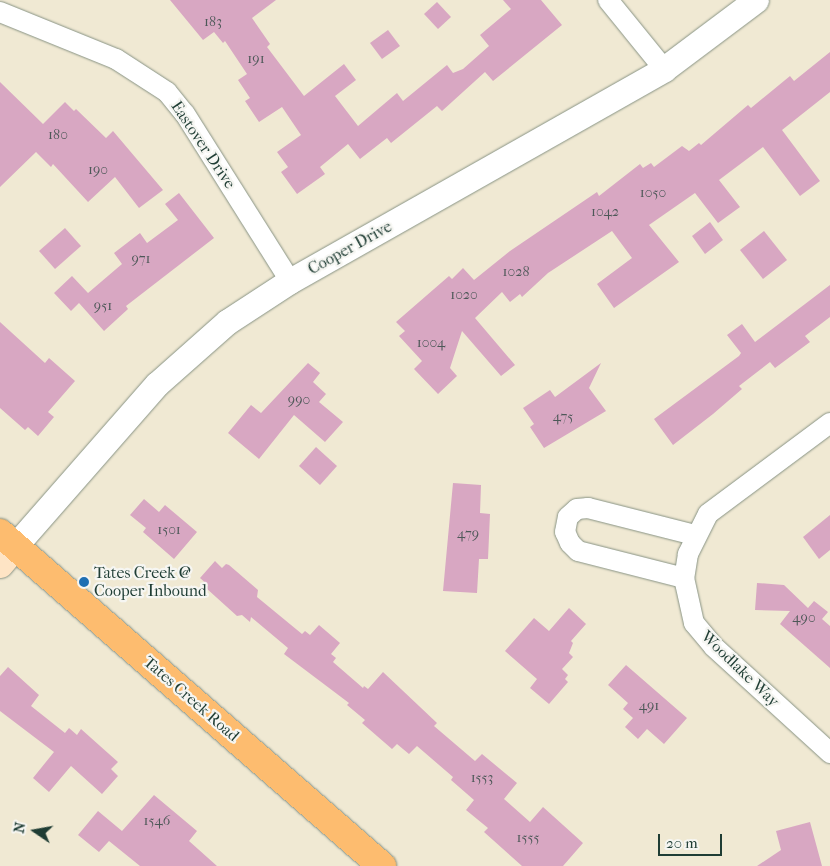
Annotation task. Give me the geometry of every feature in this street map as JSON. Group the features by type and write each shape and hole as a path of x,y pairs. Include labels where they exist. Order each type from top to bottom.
{"main road":[{"name":"Tates Creek Road","path":"5,548 382,866"}],"street":[{"path":"608,0 664,69"},
{"name":"Cooper Drive","path":"5,548 157,384 227,322 290,281 664,69 756,0"},
{"name":"Eastover Drive","path":"0,12 116,59 166,92 185,114 290,281"},
{"name":"Woodlake Way","path":"830,423 721,502 708,514 695,535 684,578 694,623 713,646 830,753"},
{"path":"684,578 578,551 570,543 564,532 568,518 577,509 588,508 695,535"}],"building":[{"path":"170,0 276,0 252,18 270,44 267,47 304,96 344,64 356,80 335,96 358,126 397,93 403,101 447,65 453,73 463,69 489,46 480,35 511,9 503,0 541,0 562,25 493,81 485,72 442,111 437,106 391,143 387,138 360,159 348,144 320,167 325,174 297,194 281,172 288,167 277,152 301,135 282,107 259,122 245,101 250,98 238,80 247,74 225,41 223,43 214,32 203,40"},
{"path":"437,2 451,17 438,29 424,14"},
{"path":"388,30 400,46 382,59 370,43"},
{"path":"830,52 830,92 782,130 820,181 800,196 763,147 719,180 740,207 718,223 695,193 649,225 679,262 614,308 597,284 632,258 612,231 548,273 522,297 520,294 510,302 502,292 475,318 515,365 501,376 462,331 450,368 457,376 438,394 414,369 422,361 399,336 405,331 396,322 449,276 452,279 463,268 474,280 510,251 597,192 599,196 640,164 643,168 651,163 654,167 682,146 689,151 699,143 701,145 748,105 751,108 790,76 794,81"},
{"path":"0,82 43,124 65,102 74,111 76,109 106,138 113,131 163,190 139,208 115,177 88,202 53,164 51,167 36,152 0,187"},
{"path":"179,193 214,238 126,306 128,309 104,331 79,303 71,311 54,293 72,276 88,293 122,264 114,253 140,233 147,243 178,220 165,204"},
{"path":"710,222 723,240 705,254 692,236"},
{"path":"65,228 81,246 55,269 39,251"},
{"path":"764,231 787,260 763,279 740,250"},
{"path":"830,285 830,317 805,336 810,342 775,368 770,362 739,386 742,389 713,414 673,445 654,419 739,356 741,353 727,335 742,324 755,342"},
{"path":"0,322 45,363 49,358 75,381 48,412 54,417 38,436 28,427 25,430 0,408"},
{"path":"308,363 320,373 313,382 326,394 319,402 343,422 325,442 294,415 259,459 228,433 251,405 261,413"},
{"path":"601,363 589,388 606,411 544,448 530,427 534,424 523,408 550,390 555,397"},
{"path":"316,447 337,466 320,485 299,466"},
{"path":"453,483 481,485 480,513 490,514 488,559 479,559 477,593 443,591"},
{"path":"144,499 159,512 165,505 197,532 174,559 143,532 146,528 130,515"},
{"path":"830,515 830,550 819,559 803,537"},
{"path":"215,561 222,568 226,564 229,565 258,590 257,597 302,634 305,631 310,635 319,625 340,643 331,654 336,658 333,662 363,688 364,686 368,689 383,672 437,723 434,726 475,761 482,754 517,783 504,799 530,822 543,807 583,843 563,866 522,866 484,832 488,828 466,810 474,800 451,780 453,777 417,746 409,754 397,744 392,749 362,723 365,720 347,705 349,703 284,654 288,648 251,617 250,622 242,615 237,616 206,588 208,585 200,578"},
{"path":"757,583 784,585 808,608 814,601 828,612 822,619 830,626 830,668 780,624 790,611 755,610"},
{"path":"569,608 586,624 571,641 573,643 569,653 573,657 562,669 568,675 565,679 568,682 549,704 530,688 537,679 505,651 534,618 549,631"},
{"path":"626,665 687,718 664,744 647,729 638,739 625,727 633,718 623,709 628,703 608,685"},
{"path":"8,667 39,695 31,706 65,733 69,728 77,735 81,729 118,762 111,769 118,776 102,794 71,766 49,792 33,778 54,752 0,711 0,676"},
{"path":"154,795 197,831 189,841 217,866 140,866 109,841 99,852 78,835 98,811 122,831"},
{"path":"810,822 822,866 757,866 781,850 776,831"}],"place":[{"name":"Tates Creek @ Cooper Inbound","path":"84,582"}]}
